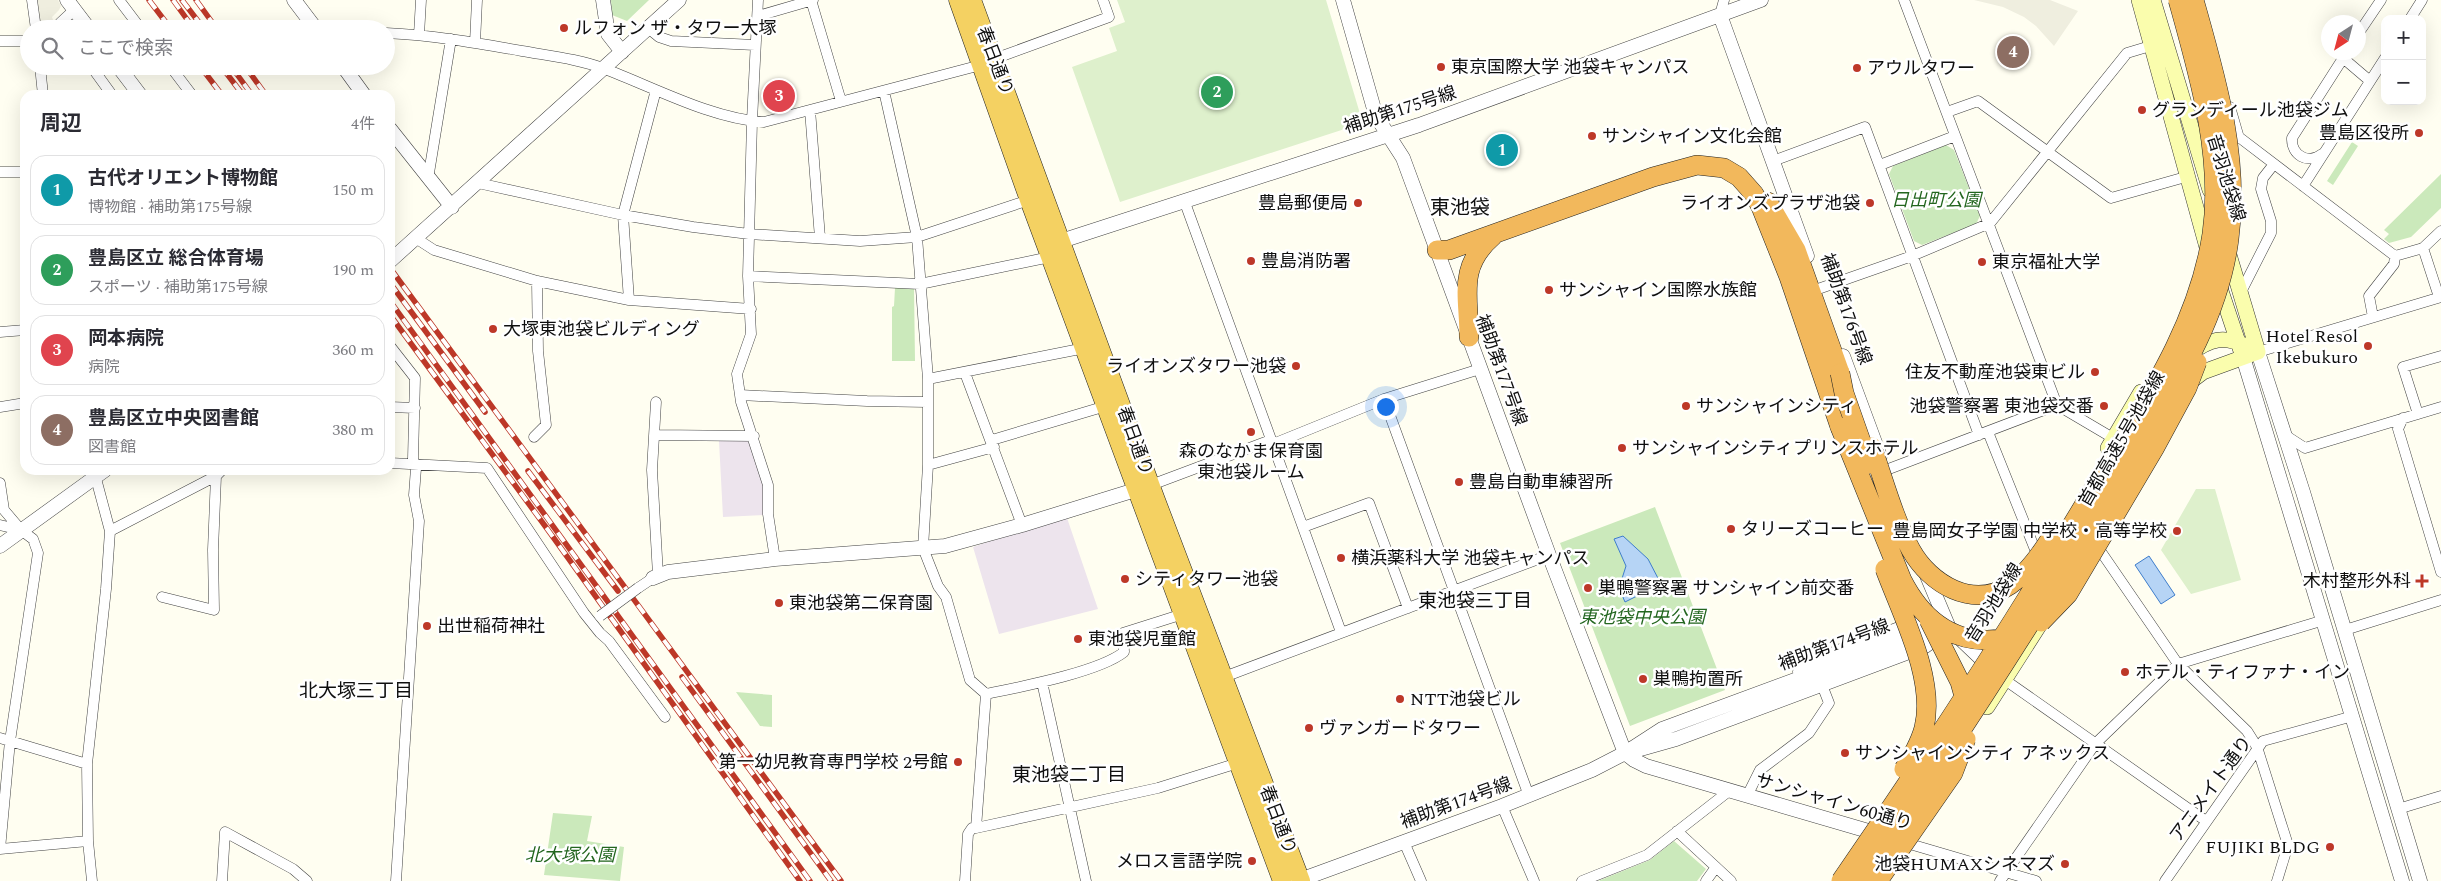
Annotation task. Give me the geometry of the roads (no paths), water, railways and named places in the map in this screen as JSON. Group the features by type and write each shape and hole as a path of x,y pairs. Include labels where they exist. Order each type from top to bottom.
{"highway":[{"name":"春日通り","path":"958,0 988,62 1085,348 1106,406 1144,487 1183,614 1282,881"},
{"name":"春日通り","path":"972,0 988,62 1029,200 1052,248 1144,487 1224,677 1301,881"},
{"name":"首都高速5号池袋線","path":"1838,881 1985,668 2133,423 2169,359 2196,299 2206,264 2214,216 2214,170 2209,133 2194,58 2178,0"},
{"name":"首都高速5号池袋線","path":"1860,881 1953,746 2057,584 2184,367 2208,320 2220,286 2227,253 2232,219 2232,176 2221,102 2194,0"},
{"path":"1436,250 1444,243 1712,156 1734,166 1756,186 1767,200 1796,250 1840,373 1844,393 1902,558 1919,602 1960,682 1968,723 1962,753 1953,773 1878,881"},
{"path":"1436,250 1449,250 1496,234 1692,161 1724,168 1739,177 1754,194 1761,207 1803,314 1840,427 1864,513 1922,671 1927,699 1924,727 1915,751 1848,852 1838,881"},
{"path":"1469,337 1467,274 1477,252 1496,234"},
{"path":"1840,427 1902,580 1913,601 1932,621 1962,637 1980,641 1996,641 2015,636 2043,621 2054,611 2068,594 2104,536 2187,388 2203,346 2208,320"},
{"path":"1840,373 1851,389 1911,550 1921,566 1936,581 1961,593 1989,594 2009,586 2020,578 2042,551 2068,508 2133,423"}],"main road":[{"name":"音羽池袋線","path":"2139,0 2159,44 2189,120 2258,352"},
{"name":"音羽池袋線","path":"2153,0 2159,44 2189,176 2210,259 2241,350"},
{"name":"音羽池袋線","path":"1838,881 1872,832 2041,563 2146,383 2194,310 2206,280 2210,259"},
{"path":"2146,383 2209,341 2219,338 2241,350 2258,352"},
{"path":"1866,881 2005,680 2093,540 2169,409 2186,386 2203,372 2241,350"}],"street":[{"path":"32,0 35,20"},
{"path":"119,0 134,20"},
{"path":"294,0 309,20"},
{"path":"419,35 421,0"},
{"path":"475,43 477,0"},
{"path":"602,0 608,34 622,52"},
{"path":"396,257 679,0"},
{"path":"758,0 752,121 748,276 751,334 737,374 740,395 768,485 768,514 775,559"},
{"path":"758,16 812,0 840,101"},
{"path":"395,34 452,39 574,60 604,68 656,90 752,121 764,122 988,62 1109,17 1103,0"},
{"name":"補助第177号線","path":"1343,0 1376,116 1403,158 1549,555 1625,753"},
{"path":"1720,15 1724,0"},
{"name":"補助第175号線","path":"1052,248 1184,200 1460,111 1761,0"},
{"path":"1904,0 1990,223 2057,405 2142,456"},
{"path":"2199,0 2239,138"},
{"path":"2366,22 2381,0"},
{"path":"2413,15 2422,0"},
{"path":"62,20 71,5 82,20"},
{"name":"補助第176号線","path":"1720,15 1818,289 1886,470 1941,611 1950,628"},
{"path":"648,28 659,37 671,41 755,45"},
{"path":"428,180 452,39"},
{"path":"0,41 20,41"},
{"path":"1818,289 1912,256 1990,223 2127,52 2159,44"},
{"path":"2322,154 2310,159 2299,156 2294,150 2292,138 2342,60"},
{"path":"2350,60 2370,81"},
{"path":"2303,186 2384,60"},
{"path":"41,75 42,90"},
{"path":"98,75 108,90"},
{"path":"125,75 136,90"},
{"path":"177,75 188,90"},
{"path":"350,75 360,90"},
{"path":"629,300 623,215 656,90"},
{"path":"884,91 917,238 928,378 928,465 923,548 938,586 946,597 970,680 986,694"},
{"path":"1947,112 1978,101 2111,198 2189,176"},
{"path":"810,110 820,238"},
{"path":"2189,120 2231,110"},
{"path":"2212,116 2395,256"},
{"path":"1773,161 1866,127 1912,256 1983,433 2041,563"},
{"path":"395,136 428,180 452,207"},
{"path":"1880,165 1955,136"},
{"path":"2241,292 2271,233 2271,221 2261,189 2263,178 2274,164"},
{"path":"0,172 20,172"},
{"path":"478,183 623,215 750,234 860,241 917,238 1029,200"},
{"path":"1184,200 1341,632"},
{"path":"2395,256 2423,248 2441,230"},
{"path":"417,239 434,250 536,281 629,300 751,309"},
{"path":"748,276 920,284 1052,248"},
{"path":"2420,881 2345,630 2258,352 2440,297 2423,248"},
{"path":"2373,317 2369,296 2394,264 2395,256"},
{"path":"534,437 546,425 538,351 536,281"},
{"path":"0,332 20,330"},
{"path":"928,378 965,373 1085,348"},
{"path":"2241,350 2402,881"},
{"path":"395,352 415,378 414,494 419,522 396,881"},
{"path":"2418,414 2403,367 2441,356"},
{"path":"591,622 638,588 668,572 775,559 945,546 1022,525 1144,487 1384,400 1480,368"},
{"path":"965,373 993,443 1022,525"},
{"path":"740,395 867,402 927,402"},
{"path":"1384,400 1529,796"},
{"path":"656,402 652,470 656,577"},
{"path":"0,407 20,404"},
{"path":"1886,470 2057,405"},
{"path":"928,465 1106,406"},
{"path":"395,407 415,408"},
{"path":"2285,435 2305,448 2441,407"},
{"path":"2403,418 2398,429 2441,572"},
{"path":"655,435 754,436"},
{"path":"395,463 487,468 591,622 609,642 665,717"},
{"path":"0,546 94,475"},
{"path":"92,881 88,841 88,764 110,531 99,475"},
{"path":"110,531 215,475"},
{"path":"162,597 214,610 213,550 219,475"},
{"path":"0,483 4,510 21,530 33,539 38,553 5,739 0,849 88,841"},
{"path":"1303,527 1369,503 1408,608"},
{"path":"0,525 21,530"},
{"path":"2093,540 2178,664 2248,731 2257,748 2288,845 2277,881"},
{"path":"1224,677 1549,555"},
{"path":"2345,630 2441,600"},
{"path":"1781,685 1818,660 1916,624 1941,611"},
{"path":"986,694 1042,682 1114,660 1124,652 1123,633 1183,614"},
{"path":"2003,877 2095,744 2178,664 2324,620"},
{"path":"1950,628 2005,680 2206,821"},
{"name":"補助第174号線","path":"1625,753 1667,742 1925,646 1950,628"},
{"name":"補助第174号線","path":"1297,881 1529,796 1604,765 1662,729 1920,634 1950,628"},
{"path":"1042,682 1086,881"},
{"path":"1747,796 1760,770 1809,733 1829,703 1822,685"},
{"path":"976,828 986,694"},
{"name":"アニメイト通り","path":"2165,881 2263,741 2353,716"},
{"path":"5,739 88,764"},
{"name":"サンシャイン60通り","path":"1625,753 1646,766 1895,839 2003,877 2036,881"},
{"path":"965,881 968,834 972,828 1158,788 1238,763"},
{"path":"1582,881 1646,855 1729,791"},
{"path":"2398,809 2441,796"},
{"path":"1502,806 1534,881"},
{"path":"1677,831 1731,881"},
{"path":"222,881 225,832 293,869 307,881"},
{"path":"1404,842 1421,881"},
{"path":"1706,881 1716,867"}],"water":[{"path":"1623,536 1648,559 1661,584 1625,602 1619,588 1626,566 1614,539"},
{"path":"2149,556 2175,595 2161,604 2135,565"}],"railway":[{"path":"149,0 164,20"},
{"path":"173,0 187,20"},
{"path":"182,0 197,20"},
{"path":"196,0 210,20"},
{"path":"207,75 218,90"},
{"path":"228,75 239,90"},
{"path":"238,75 248,90"},
{"path":"252,75 262,90"},
{"path":"395,275 841,881"},
{"path":"395,290 485,412"},
{"path":"395,308 810,881"},
{"path":"395,322 548,530 800,881"},
{"path":"528,471 618,591"},
{"path":"682,677 831,881"}],"place":[{"name":"ルフォン ザ・タワー大塚","path":"564,28"},
{"name":"豊島区立中央図書館","path":"2013,52"},
{"name":"東京国際大学 池袋キャンパス","path":"1441,67"},
{"name":"アウルタワー","path":"1857,68"},
{"name":"豊島区立 総合体育場","path":"1217,92"},
{"name":"岡本病院","path":"779,96"},
{"name":"グランディール池袋ジム","path":"2142,110"},
{"name":"豊島区役所","path":"2419,133"},
{"name":"サンシャイン文化会館","path":"1592,136"},
{"name":"古代オリエント博物館","path":"1502,150"},
{"name":"豊島郵便局","path":"1358,203"},
{"name":"ライオンズプラザ池袋","path":"1870,203"},
{"name":"豊島消防署","path":"1251,261"},
{"name":"東京福祉大学","path":"1982,262"},
{"name":"サンシャイン国際水族館","path":"1549,290"},
{"name":"大塚東池袋ビルディング","path":"493,329"},
{"name":"Hotel Resol Ikebukuro","path":"2368,346"},
{"name":"ライオンズタワー池袋","path":"1296,366"},
{"name":"住友不動産池袋東ビル","path":"2095,372"},
{"name":"サンシャインシティ","path":"1686,406"},
{"name":"池袋警察署 東池袋交番","path":"2104,406"},
{"name":"森のなかま保育園 東池袋ルーム","path":"1251,432"},
{"name":"サンシャインシティプリンスホテル","path":"1622,448"},
{"name":"豊島自動車練習所","path":"1459,482"},
{"name":"タリーズコーヒー","path":"1731,529"},
{"name":"豊島岡女子学園 中学校・高等学校","path":"2177,531"},
{"name":"横浜薬科大学 池袋キャンパス","path":"1341,558"},
{"name":"シティタワー池袋","path":"1125,579"},
{"name":"木村整形外科","path":"2422,581"},
{"name":"巣鴨警察署 サンシャイン前交番","path":"1588,588"},
{"name":"東池袋第二保育園","path":"779,603"},
{"name":"出世稲荷神社","path":"427,626"},
{"name":"東池袋児童館","path":"1078,639"},
{"name":"ホテル・ティファナ・イン","path":"2125,672"},
{"name":"巣鴨拘置所","path":"1643,679"},
{"name":"NTT池袋ビル","path":"1400,699"},
{"name":"ヴァンガードタワー","path":"1309,728"},
{"name":"サンシャインシティ アネックス","path":"1845,753"},
{"name":"第一幼児教育専門学校 2号館","path":"958,762"},
{"name":"FUJIKI BLDG","path":"2330,847"},
{"name":"メロス言語学院","path":"1252,861"},
{"name":"池袋HUMAXシネマズ","path":"2065,864"}],"district":[{"name":"東池袋","path":"1460,208"},
{"name":"東池袋三丁目","path":"1475,601"},
{"name":"北大塚三丁目","path":"356,691"},
{"name":"東池袋二丁目","path":"1069,775"}],"park label":[{"name":"日出町公園","path":"1936,200"},
{"name":"東池袋中央公園","path":"1642,617"},
{"name":"北大塚公園","path":"570,855"}]}
